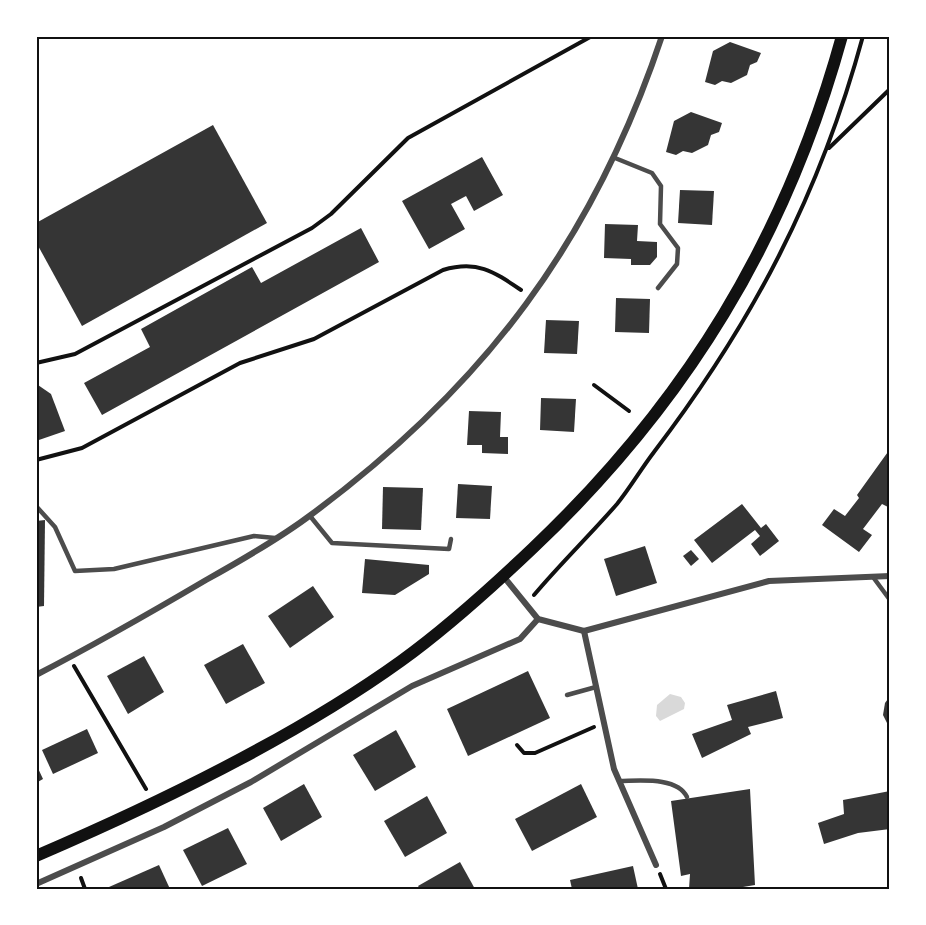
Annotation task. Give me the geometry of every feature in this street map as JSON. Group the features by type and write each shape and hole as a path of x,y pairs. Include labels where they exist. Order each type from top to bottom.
{"main road":[{"path":"36,856 152,802 289,732 400,662 504,577 587,495 668,399 701,354 753,263 781,207 819,113 842,36"}],"street":[{"path":"36,675 99,643 310,516 399,445 437,410 477,366 532,298 566,246 615,158 662,36"},
{"path":"504,577 538,619 584,631 769,581 890,576"},
{"path":"36,884 164,827 251,782 412,686 520,639 538,619"},
{"path":"584,631 619,781 656,865"}],"lane":[{"path":"615,158 652,173 661,186 660,224 678,248 677,264 658,288"},
{"path":"36,506 56,527 75,571 114,569 254,536 275,538"},
{"path":"310,516 332,543 449,549 451,539"},
{"path":"873,577 890,600"},
{"path":"567,695 596,687"},
{"path":"619,781 672,784 687,796"}],"path":[{"path":"36,363 75,354 312,228 331,214 408,138 592,36"},
{"path":"828,148 890,89"},
{"path":"36,460 82,448 240,363 314,339 443,270 463,264 480,267 500,275 532,298"},
{"path":"594,385 629,411"},
{"path":"79,675 141,781"},
{"path":"517,745 524,753 535,753 604,722"}],"shaded area":[{"path":"670,694 681,697 685,703 684,709 660,721 656,716 657,705"}],"building":[{"path":"730,42 761,53 757,62 750,65 747,75 731,83 722,81 715,85 705,82 713,51"},
{"path":"691,112 722,123 719,132 711,135 708,145 692,153 683,151 676,155 666,152 674,121"},
{"path":"213,125 267,223 82,326 36,242 36,223"},
{"path":"482,157 503,195 474,211 466,196 451,204 465,229 429,249 402,201"},
{"path":"680,190 714,191 712,225 678,223"},
{"path":"605,224 638,225 637,241 657,242 657,257 650,265 631,265 631,259 604,258"},
{"path":"361,228 379,262 102,415 84,383 150,347 141,329 252,267 261,283"},
{"path":"616,298 650,299 649,333 615,332"},
{"path":"546,320 579,321 577,354 544,353"},
{"path":"38,385 51,394 65,431 36,441"},
{"path":"541,398 576,399 574,432 540,430"},
{"path":"469,411 501,412 500,437 508,437 508,454 482,453 482,445 467,445"},
{"path":"890,449 890,508 882,504 863,529 872,535 859,552 822,525 834,509 845,516"},
{"path":"458,484 492,486 490,519 456,518"},
{"path":"383,487 423,488 421,530 382,529"},
{"path":"742,504 761,528 766,524 779,541 760,556 751,544 760,536 755,530 712,563 694,540"},
{"path":"45,520 44,606 36,607 36,521"},
{"path":"645,546 657,583 616,596 604,559"},
{"path":"691,550 699,559 691,566 683,556"},
{"path":"365,559 429,565 429,574 395,595 362,593"},
{"path":"313,586 334,617 290,648 268,616"},
{"path":"243,644 265,683 226,704 204,665"},
{"path":"144,656 164,692 128,714 107,676"},
{"path":"528,671 550,718 468,756 447,709"},
{"path":"776,691 783,718 748,727 751,734 702,758 692,734 732,720 727,705"},
{"path":"890,696 890,729 883,715 885,703"},
{"path":"87,729 98,753 53,774 42,750"},
{"path":"396,730 416,767 375,791 353,755"},
{"path":"36,764 43,779 36,783"},
{"path":"304,784 322,817 281,841 263,808"},
{"path":"581,784 597,817 532,851 515,819"},
{"path":"750,789 755,885 731,889 689,889 690,874 681,876 671,801"},
{"path":"890,791 890,829 858,833 824,844 818,823 844,814 843,800"},
{"path":"427,796 447,833 405,857 384,821"},
{"path":"228,828 247,864 202,886 183,850"},
{"path":"460,862 475,889 420,889 418,886"},
{"path":"159,865 170,889 110,889 109,887"},
{"path":"633,866 638,889 572,889 570,880"}]}
